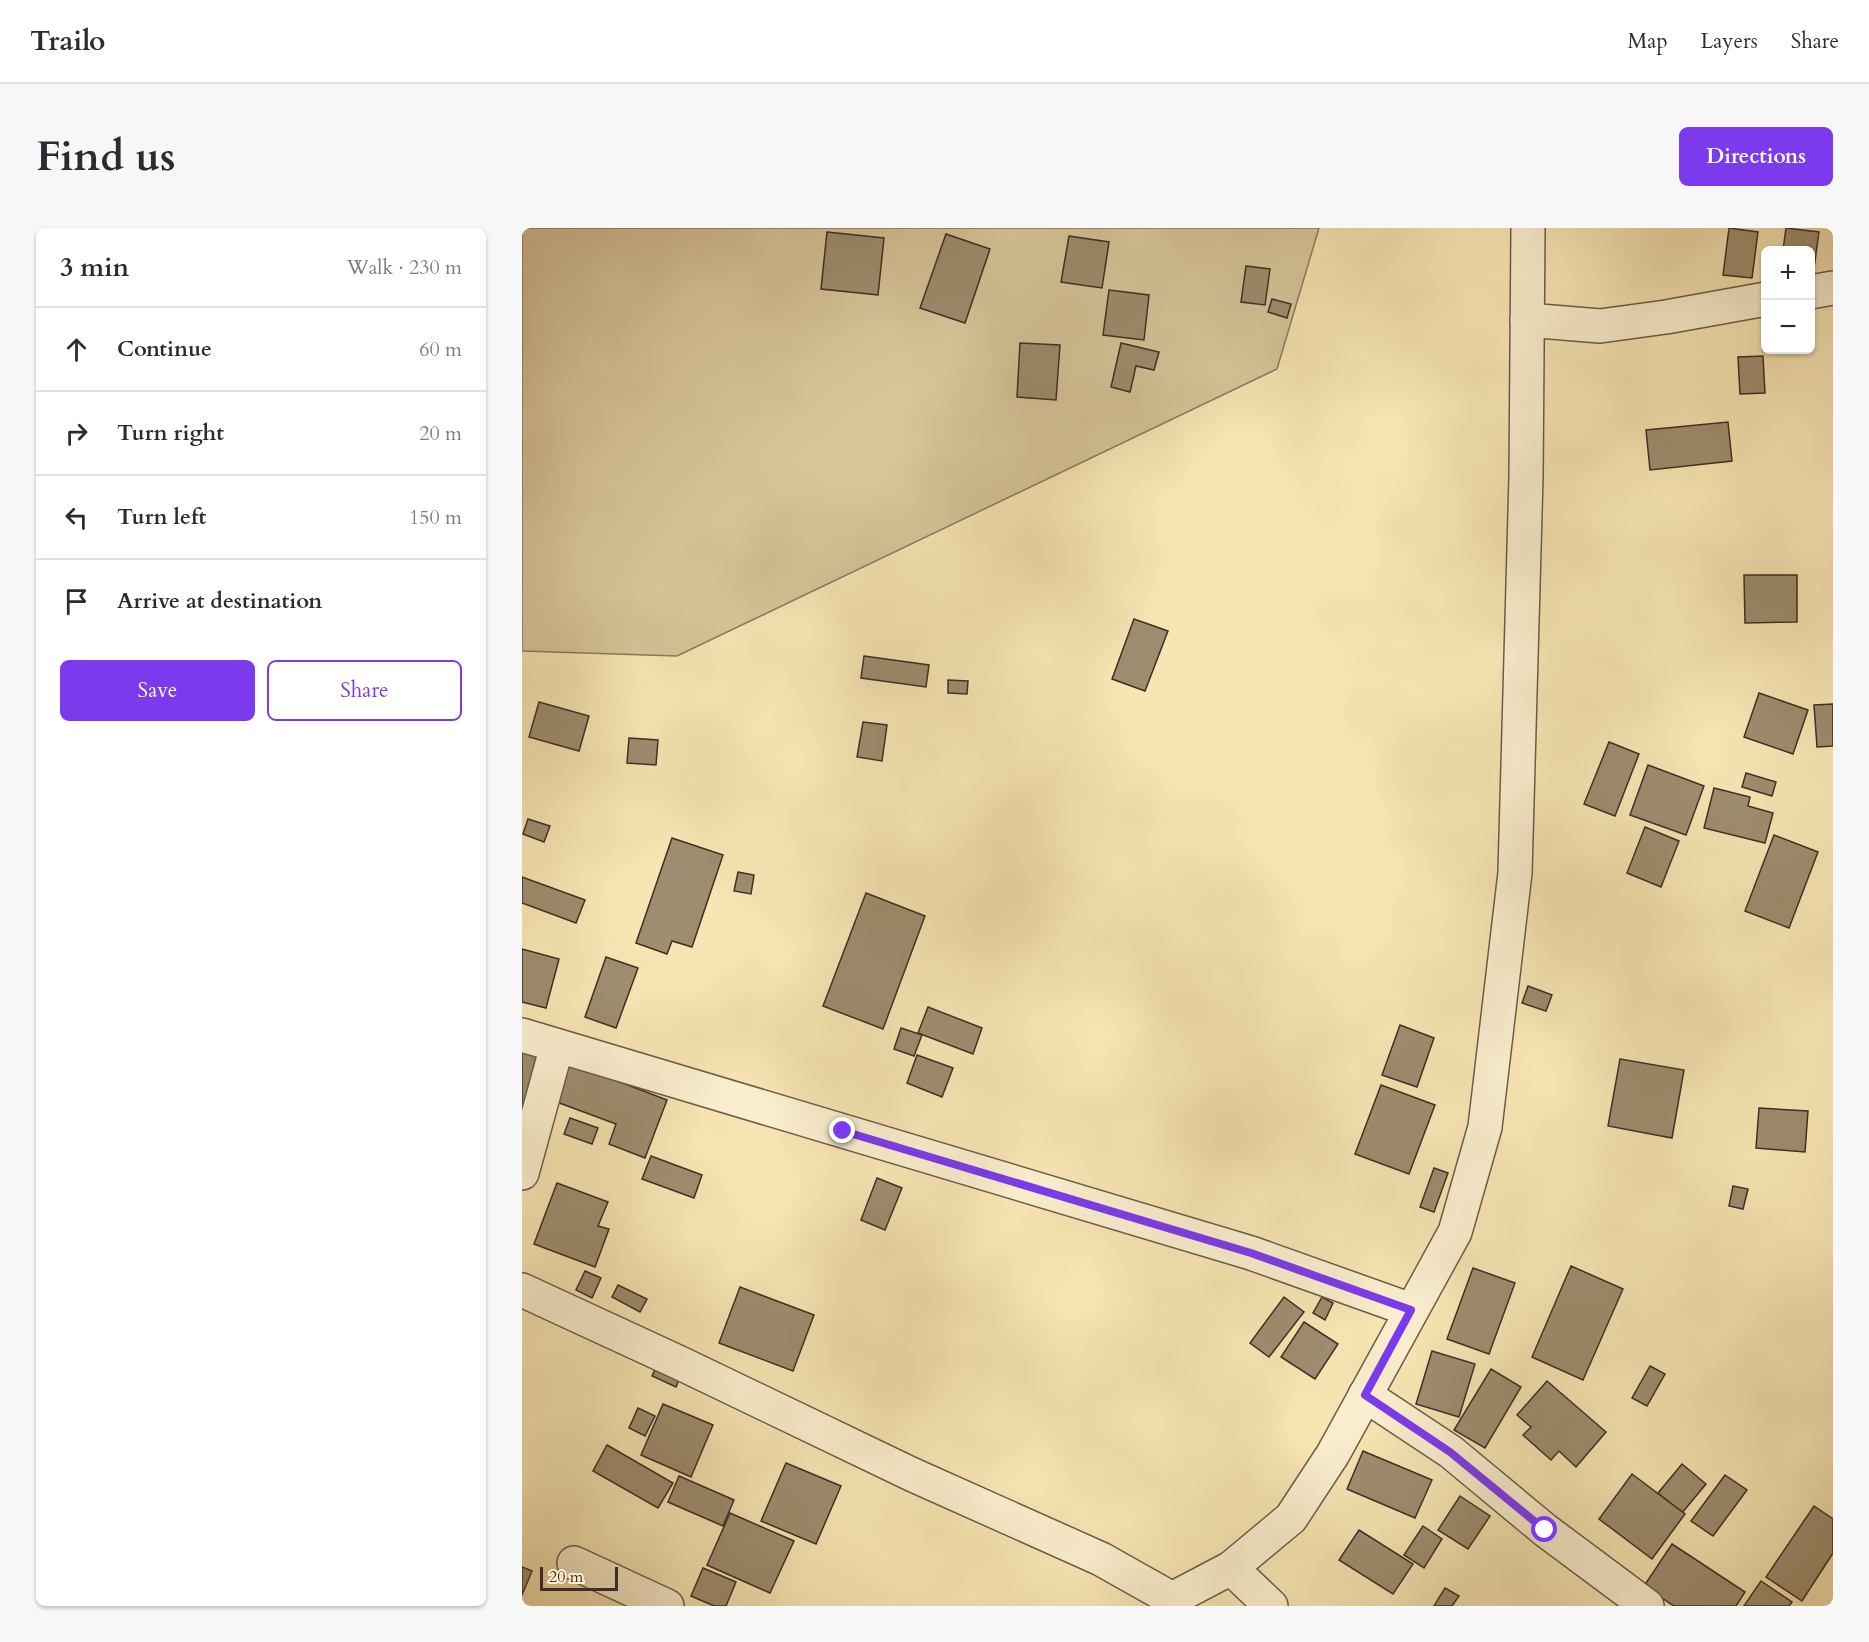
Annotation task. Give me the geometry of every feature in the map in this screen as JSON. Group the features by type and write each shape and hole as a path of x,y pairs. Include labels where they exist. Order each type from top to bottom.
{"street":[{"path":"522,1290 911,1474 1101,1559 1170,1603 1231,1568 1291,1518 1333,1454 1455,1232 1485,1127 1514,884 1526,477 1528,228"},
{"path":"1815,291 1833,288"},
{"path":"1527,320 1600,326 1761,301"},
{"path":"522,1035 1251,1253 1411,1310"},
{"path":"522,1173 557,1046"},
{"path":"1365,1395 1450,1452 1545,1530 1647,1606"},
{"path":"574,1563 667,1606"},
{"path":"1231,1568 1272,1606"}],"shaded area":[{"path":"522,228 1319,228 1277,369 677,656 522,651"}],"building":[{"path":"1729,228 1758,232 1752,278 1723,275"},
{"path":"1786,228 1819,232 1815,261 1815,246 1784,246"},
{"path":"827,232 884,238 878,295 821,289"},
{"path":"946,234 990,249 965,323 920,308"},
{"path":"1069,236 1109,242 1102,288 1061,282"},
{"path":"1246,266 1270,269 1265,305 1241,302"},
{"path":"1109,290 1149,295 1144,340 1103,335"},
{"path":"1272,299 1291,304 1287,318 1268,312"},
{"path":"1020,343 1060,345 1056,400 1017,397"},
{"path":"1121,343 1159,352 1154,370 1136,366 1130,392 1111,387"},
{"path":"1763,356 1765,393 1740,394 1738,357"},
{"path":"1728,422 1732,461 1650,470 1646,430"},
{"path":"1744,575 1797,575 1797,622 1745,623"},
{"path":"1134,619 1168,631 1145,691 1112,679"},
{"path":"864,656 929,665 926,687 861,678"},
{"path":"948,680 968,681 967,694 948,693"},
{"path":"1759,693 1808,710 1793,754 1744,737"},
{"path":"539,702 589,716 579,751 529,737"},
{"path":"1833,704 1833,746 1817,747 1814,705"},
{"path":"863,722 887,725 882,761 857,757"},
{"path":"629,738 658,740 656,765 627,763"},
{"path":"1609,742 1639,754 1615,816 1584,804"},
{"path":"1648,765 1704,786 1686,835 1630,815"},
{"path":"1746,773 1776,782 1772,796 1742,787"},
{"path":"1714,788 1750,797 1748,806 1773,813 1765,843 1704,828"},
{"path":"528,819 550,826 544,842 523,834"},
{"path":"1645,827 1679,841 1661,887 1627,873"},
{"path":"1774,835 1818,852 1789,928 1745,911"},
{"path":"672,838 723,855 692,947 672,941 667,954 636,943"},
{"path":"738,872 754,875 751,894 734,891"},
{"path":"522,877 585,900 576,923 522,903"},
{"path":"866,893 925,916 883,1029 823,1006"},
{"path":"522,949 559,959 546,1008 522,1002"},
{"path":"606,957 638,968 616,1028 585,1017"},
{"path":"1528,986 1552,995 1546,1011 1522,1003"},
{"path":"928,1007 982,1028 973,1054 918,1033"},
{"path":"1400,1025 1434,1038 1417,1087 1382,1075"},
{"path":"901,1028 922,1035 914,1056 894,1049"},
{"path":"522,1049 544,1058 522,1113"},
{"path":"917,1055 953,1068 942,1097 907,1083"},
{"path":"1620,1059 1684,1070 1672,1138 1608,1126"},
{"path":"568,1062 667,1100 645,1158 609,1144 616,1124 554,1101"},
{"path":"1381,1085 1435,1105 1409,1174 1355,1154"},
{"path":"1759,1108 1808,1111 1805,1152 1756,1148"},
{"path":"570,1118 598,1128 592,1144 564,1134"},
{"path":"651,1156 702,1175 694,1198 642,1179"},
{"path":"1434,1168 1448,1173 1434,1212 1420,1207"},
{"path":"877,1178 902,1188 885,1230 861,1220"},
{"path":"557,1183 608,1202 598,1226 609,1229 595,1267 534,1244"},
{"path":"1733,1186 1748,1189 1743,1209 1729,1206"},
{"path":"1571,1266 1623,1289 1583,1380 1532,1357"},
{"path":"1473,1268 1515,1283 1489,1354 1447,1339"},
{"path":"585,1271 601,1278 592,1298 576,1290"},
{"path":"618,1285 647,1299 640,1312 612,1297"},
{"path":"740,1287 814,1315 793,1371 719,1343"},
{"path":"1284,1297 1304,1312 1269,1357 1250,1343"},
{"path":"1322,1297 1333,1303 1325,1320 1313,1313"},
{"path":"1304,1322 1338,1344 1315,1379 1281,1357"},
{"path":"1432,1351 1475,1364 1459,1417 1416,1404"},
{"path":"659,1361 682,1372 676,1387 652,1376"},
{"path":"1650,1366 1665,1374 1647,1406 1632,1398"},
{"path":"1491,1369 1521,1387 1485,1448 1454,1430"},
{"path":"1547,1381 1606,1432 1576,1467 1559,1451 1551,1460 1523,1435 1531,1427 1517,1415"},
{"path":"663,1404 713,1425 691,1477 641,1455"},
{"path":"638,1408 655,1416 645,1436 629,1428"},
{"path":"607,1445 673,1483 658,1508 593,1471"},
{"path":"1363,1451 1432,1480 1415,1518 1347,1489"},
{"path":"786,1463 841,1486 816,1544 761,1521"},
{"path":"1682,1464 1706,1484 1682,1513 1658,1493"},
{"path":"1632,1474 1685,1514 1652,1559 1599,1519"},
{"path":"1725,1475 1747,1490 1713,1536 1691,1521"},
{"path":"679,1476 734,1500 723,1526 668,1502"},
{"path":"1460,1496 1490,1516 1468,1549 1438,1530"},
{"path":"1814,1506 1833,1519 1833,1553 1802,1601 1766,1577"},
{"path":"730,1513 794,1541 770,1593 707,1565"},
{"path":"1423,1526 1442,1539 1424,1568 1404,1555"},
{"path":"1359,1530 1413,1564 1393,1594 1339,1560"},
{"path":"1672,1544 1745,1592 1736,1606 1674,1606 1644,1586"},
{"path":"522,1567 532,1571 522,1595"},
{"path":"703,1568 736,1582 726,1606 714,1606 691,1596"},
{"path":"1761,1581 1792,1602 1789,1606 1744,1606"},
{"path":"1445,1588 1459,1596 1452,1606 1434,1606"}],"route":[{"path":"843,1131 1251,1253 1411,1310 1365,1395 1450,1452 1545,1530"}]}
